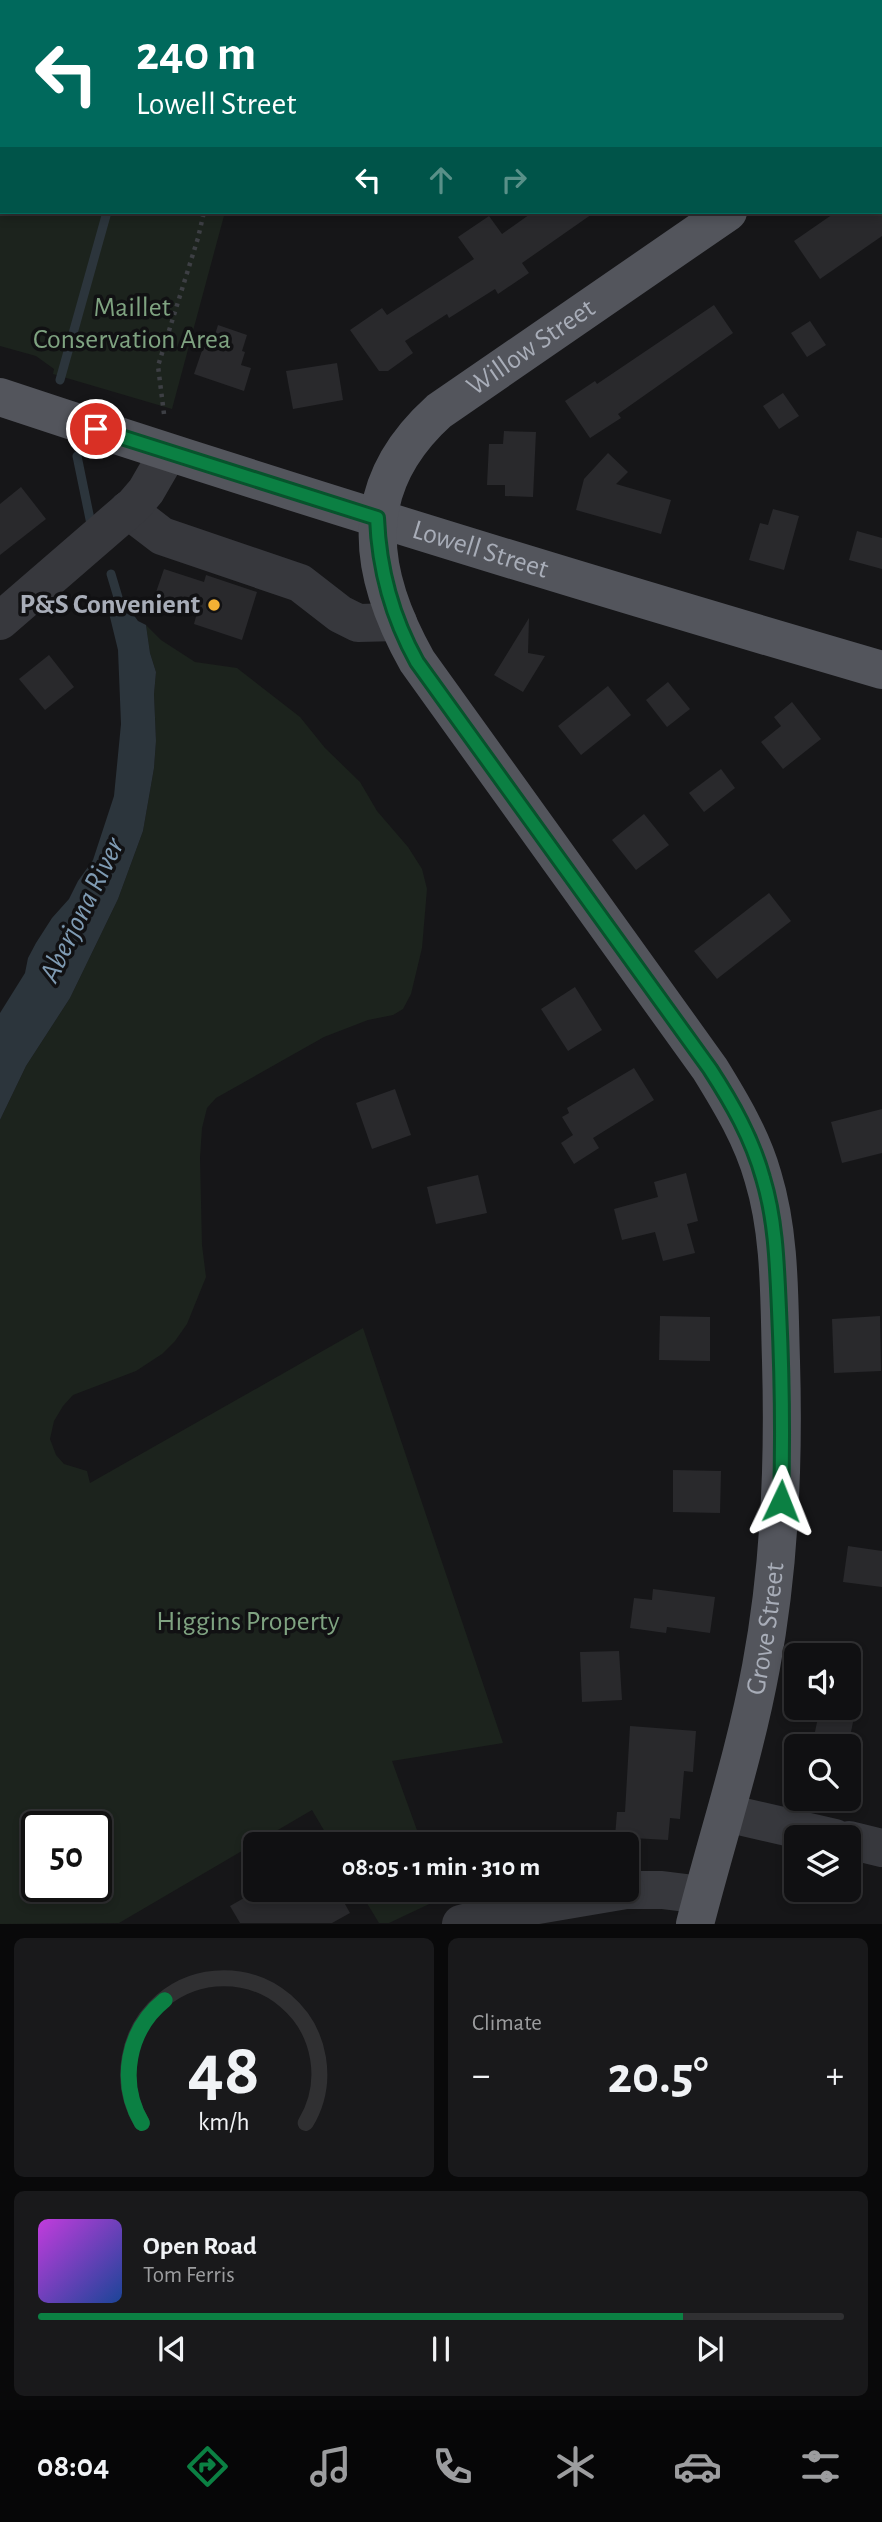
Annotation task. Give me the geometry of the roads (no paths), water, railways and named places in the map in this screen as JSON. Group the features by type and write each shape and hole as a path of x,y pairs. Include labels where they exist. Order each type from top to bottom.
{"main road":[{"name":"Willow Street","path":"377,518 387,479 403,449 419,429 439,411 519,353 725,214"},
{"name":"Lowell Street","path":"0,397 377,518 882,670"},
{"name":"Grove Street","path":"377,518 379,555 384,577 408,645 426,674 710,1069 743,1124 764,1178 776,1255 782,1435 780,1523 761,1667 726,1813 699,1909"}],"street":[{"path":"0,621 128,510 146,491 168,453"},
{"path":"128,510 162,536 300,583 340,614 358,623 398,622"},
{"path":"726,1813 784,1826"},
{"path":"861,1843 882,1848"},
{"path":"639,1890 662,1890 699,1909"},
{"path":"461,1923 555,1902"}],"water":[{"path":"117,592 138,621 146,625 156,672 154,768 143,831 118,899 70,998 26,1066 0,1120 0,1013 25,973 28,958 36,943 52,918 69,899 93,860 114,796 121,724 118,650 109,613"}],"waterway":[{"name":"Aberjona River","path":"60,380 106,214"},
{"name":"Aberjona River","path":"77,456 91,524"},
{"name":"Aberjona River","path":"111,574 120,604"}],"place":[{"name":"P&S Convenient","path":"214,605"}],"park label":[{"name":"Maillet Conservation Area","path":"132,324"},
{"name":"Higgins Property","path":"248,1622"}]}
